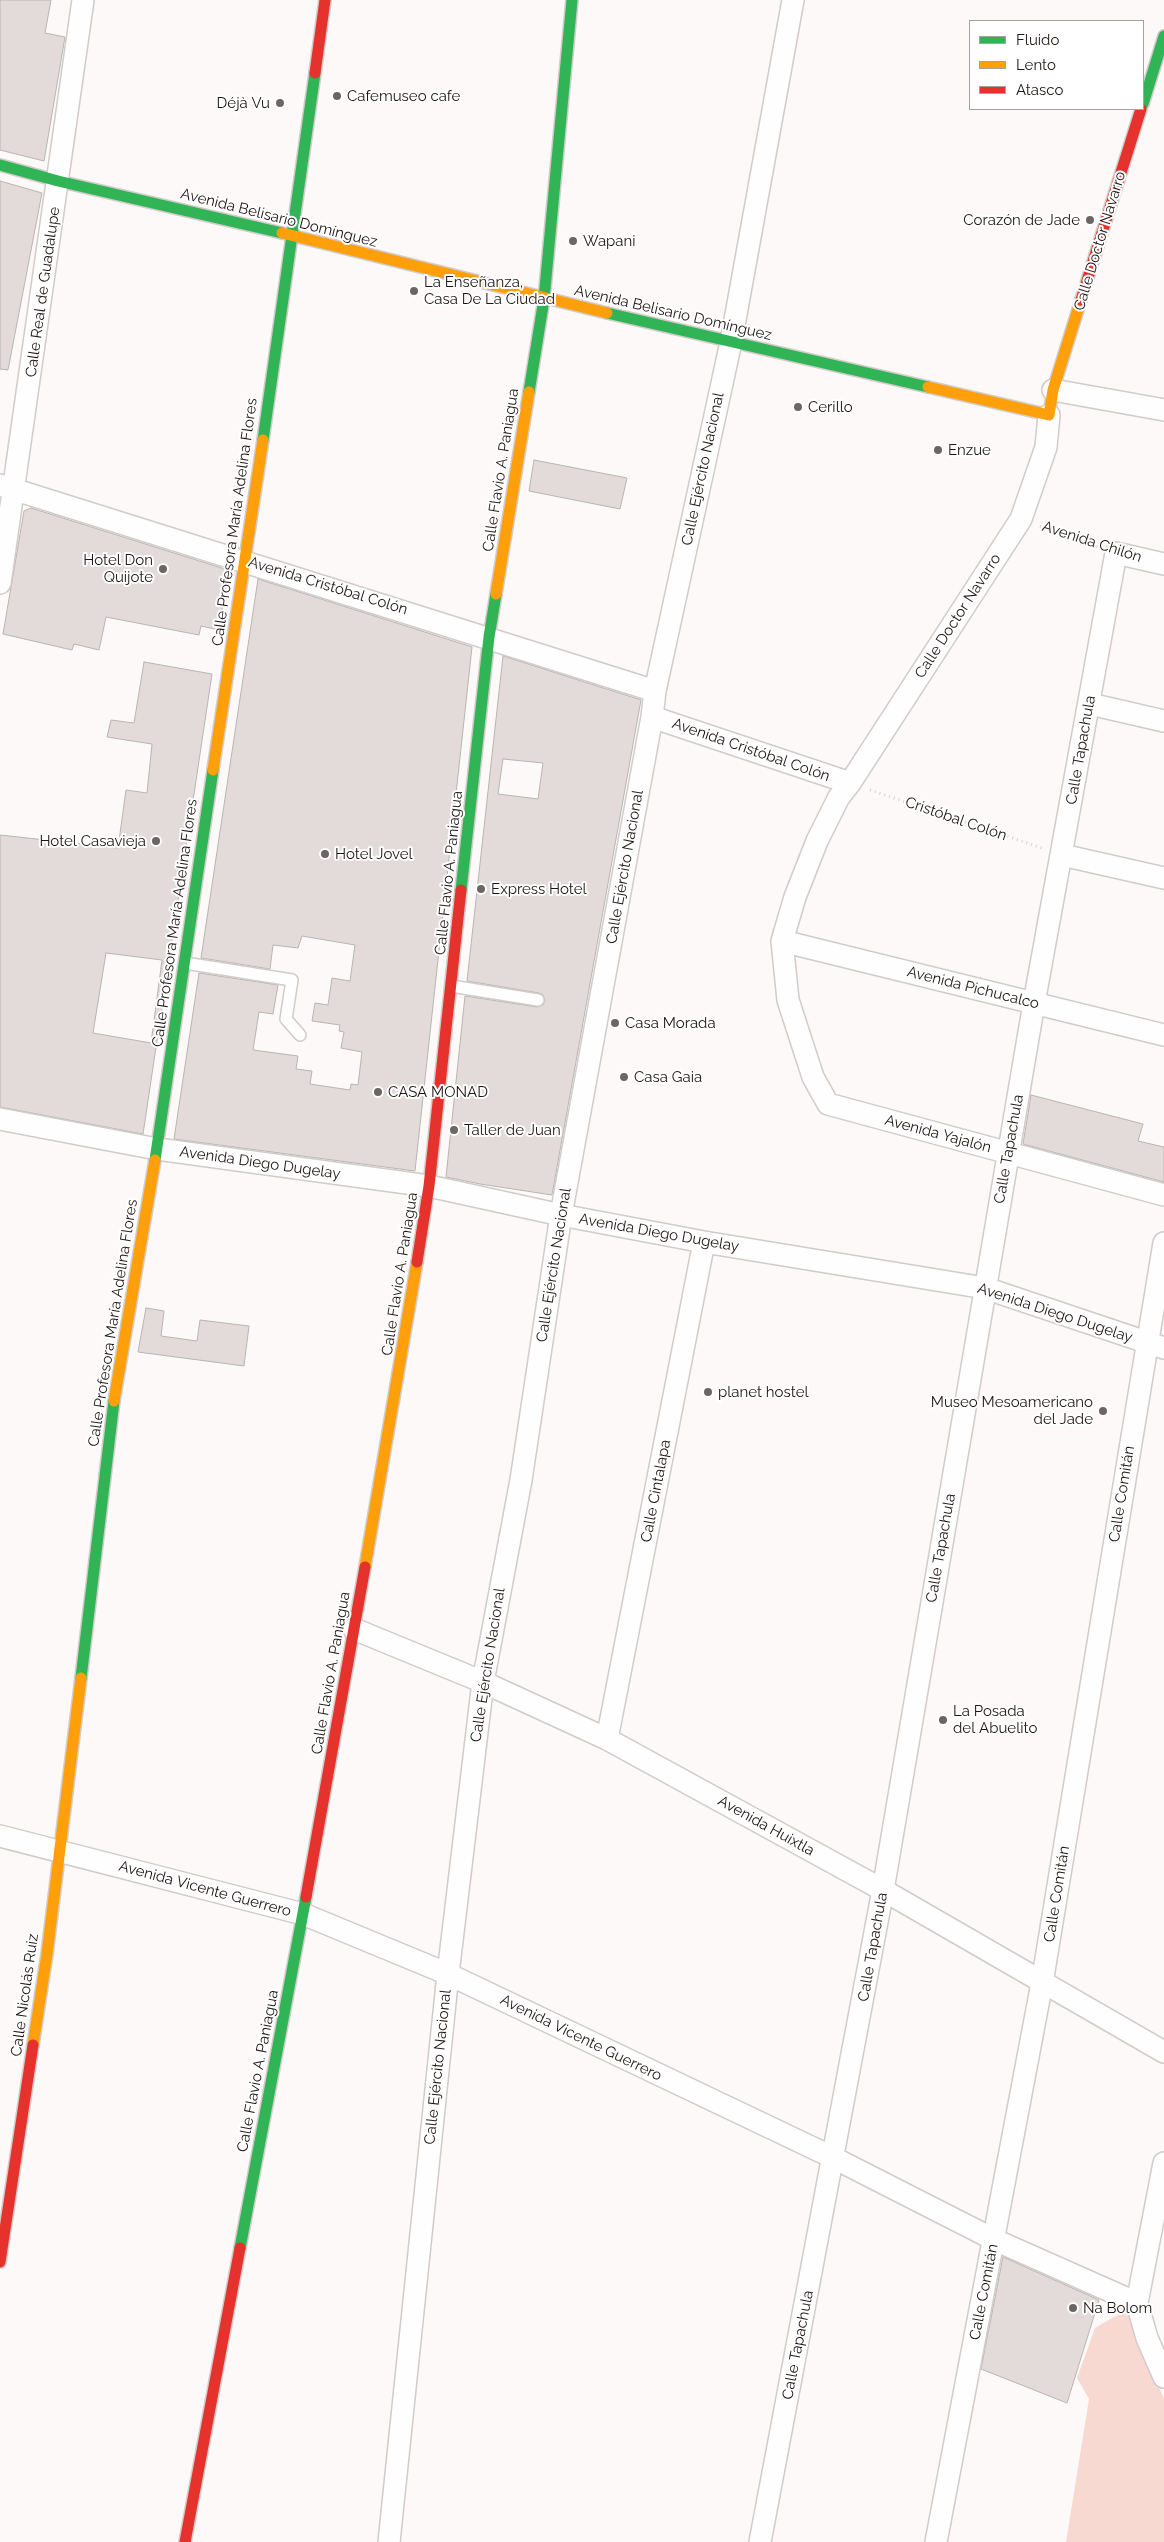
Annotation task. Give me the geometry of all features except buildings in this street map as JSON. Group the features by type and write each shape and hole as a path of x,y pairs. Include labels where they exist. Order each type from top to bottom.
{"street":[{"name":"Calle Real de Guadalupe","path":"0,583 8,487 58,181 82,0"},
{"name":"Calle Profesora María Adelina Flores","path":"58,1850 114,1396 157,1149 293,236 325,0"},
{"name":"Calle Flavio A. Paniagua","path":"185,2542 303,1914 354,1629 429,1186 490,637 544,299 572,0"},
{"name":"Calle Ejército Nacional","path":"388,2542 448,1974 483,1682 521,1480 561,1215 652,717 655,691 731,342 793,0"},
{"path":"1144,101 1164,36"},
{"name":"Calle Doctor Navarro","path":"828,1104 813,1077 788,1000 782,940 795,897 817,841 839,797 850,783 1021,519 1046,448 1048,415 1053,390 1141,110"},
{"name":"Avenida Belisario Domínguez","path":"0,165 58,181 293,236 544,299 1048,415"},
{"path":"1053,390 1164,410"},
{"name":"Avenida Cristóbal Colón","path":"8,487 490,637 655,691"},
{"name":"Avenida Chilón","path":"1116,553 1164,564"},
{"name":"Calle Tapachula","path":"760,2542 834,2158 883,1890 1034,1003 1116,553"},
{"path":"1090,704 1164,722"},
{"name":"Avenida Cristóbal Colón","path":"652,717 850,783"},
{"path":"1062,855 1164,878"},
{"name":"Avenida Pichucalco","path":"782,940 1164,1036"},
{"name":"Avenida Yajalón","path":"828,1104 1164,1195"},
{"name":"Avenida Diego Dugelay","path":"0,1119 157,1149 429,1186 561,1215 704,1242 985,1288 1155,1345"},
{"name":"Calle Cintalapa","path":"607,1739 704,1242"},
{"name":"Calle Comitán","path":"936,2542 1042,1983 1155,1345 1164,1243"},
{"name":"Avenida Huixtla","path":"354,1629 483,1682 607,1739 883,1890 1164,2052"},
{"name":"Avenida Vicente Guerrero","path":"0,1836 303,1914 448,1974 834,2158 994,2240 1137,2303"},
{"name":"Calle Nicolás Ruiz","path":"0,2262 47,1954 58,1850"},
{"path":"1164,2163 1137,2303 1147,2338 1164,2377"}],"lane":[{"path":"185,963 292,980 286,1019 300,1034"},
{"path":"451,986 538,1000"}],"path":[{"name":"Avenida Chilón","path":"1021,519 1116,553"},
{"name":"Cristóbal Colón","path":"850,783 1062,855"}],"shaded area":[{"path":"1126,2310 1164,2399 1164,2542 1066,2542 1089,2399 1077,2378 1095,2328"}],"traffic: fast":[{"path":"529,392 544,299 572,0"},
{"path":"1144,101 1164,36"},
{"path":"263,440 315,73"},
{"path":"0,165 58,181 282,233"},
{"path":"607,313 928,387"},
{"path":"461,890 489,637 496,594"},
{"path":"155,1160 213,770"},
{"path":"81,1678 114,1401"},
{"path":"240,2248 306,1897"}],"traffic: slow":[{"path":"282,233 607,313"},
{"path":"928,387 1049,415 1053,390 1081,300"},
{"path":"496,594 529,392"},
{"path":"213,770 263,440"},
{"path":"114,1401 155,1160"},
{"path":"365,1567 417,1262"},
{"path":"33,2045 47,1954 81,1678"}],"traffic: jam":[{"path":"315,73 325,0"},
{"path":"1081,300 1141,110"},
{"path":"417,1262 429,1186 461,890"},
{"path":"306,1897 365,1567"},
{"path":"0,2262 33,2045"},
{"path":"185,2542 240,2248"}],"place":[{"name":"Cafemuseo cafe","path":"337,96"},
{"name":"Déjà Vu","path":"280,103"},
{"name":"Corazón de Jade","path":"1090,220"},
{"name":"Wapani","path":"573,241"},
{"name":"La Enseñanza, Casa De La Ciudad","path":"414,291"},
{"name":"Cerillo","path":"798,407"},
{"name":"Enzue","path":"938,450"},
{"name":"Hotel Don Quijote","path":"163,569"},
{"name":"Hotel Casavieja","path":"156,841"},
{"name":"Hotel Jovel","path":"325,854"},
{"name":"Express Hotel","path":"481,889"},
{"name":"Casa Morada","path":"615,1023"},
{"name":"Casa Gaia","path":"624,1077"},
{"name":"CASA MONAD","path":"378,1092"},
{"name":"Taller de Juan","path":"454,1130"},
{"name":"planet hostel","path":"708,1392"},
{"name":"Museo Mesoamericano del Jade","path":"1103,1411"},
{"name":"La Posada del Abuelito","path":"943,1720"},
{"name":"Na Bolom","path":"1073,2308"}]}
